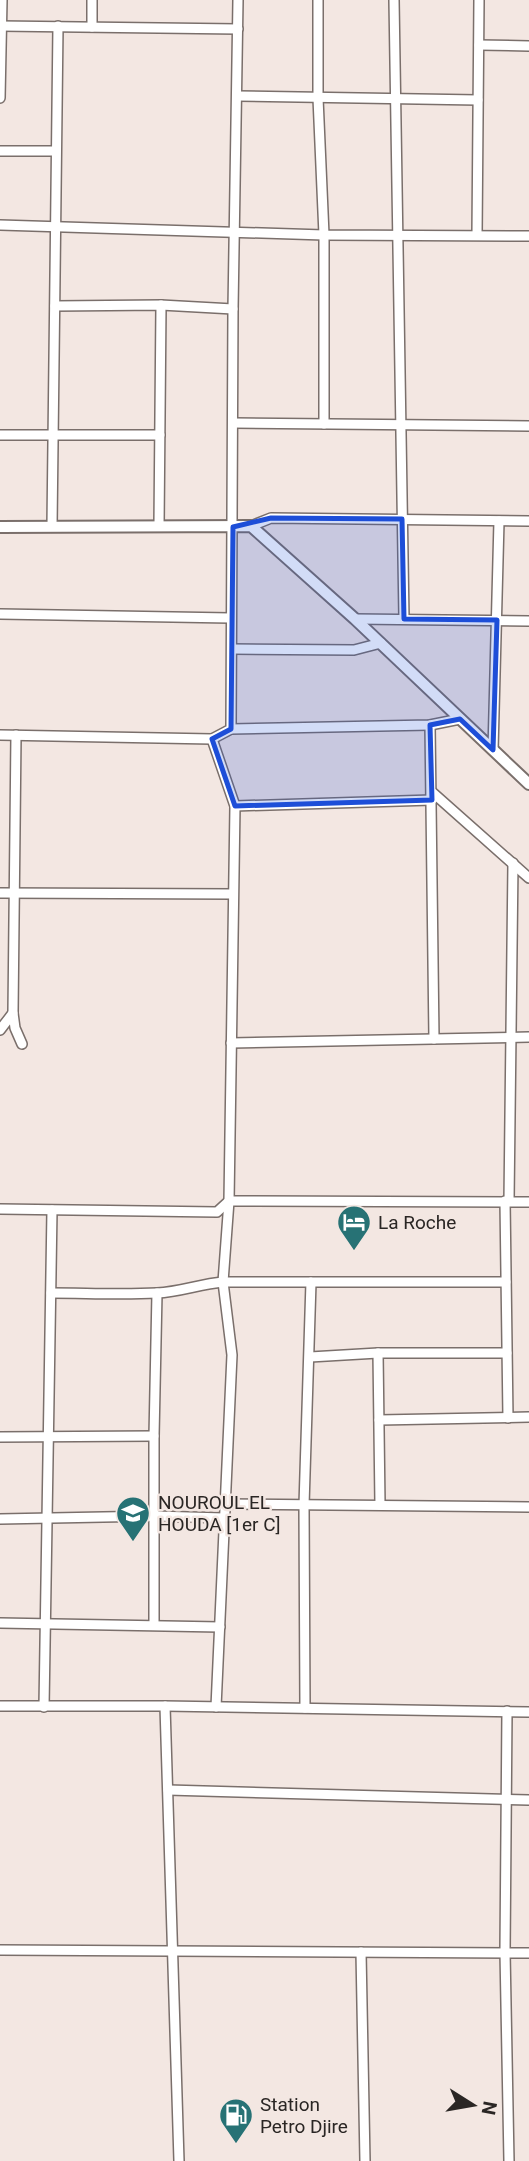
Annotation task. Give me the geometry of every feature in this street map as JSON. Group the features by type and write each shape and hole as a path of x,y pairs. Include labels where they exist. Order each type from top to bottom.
{"street":[{"path":"0,98 2,0"},
{"path":"92,0 92,27"},
{"path":"231,729 238,0"},
{"path":"318,0 317,98 324,235 324,424"},
{"path":"394,0 404,619"},
{"path":"477,235 479,0"},
{"path":"1,26 239,29"},
{"path":"52,526 58,26"},
{"path":"479,45 529,46"},
{"path":"237,96 478,100"},
{"path":"0,151 56,151"},
{"path":"0,225 324,235 529,236"},
{"path":"55,306 162,305 233,309"},
{"path":"159,526 162,305"},
{"path":"234,424 529,426"},
{"path":"0,435 160,435"},
{"path":"0,527 233,527 251,526 271,518 529,521"},
{"path":"493,750 499,521"},
{"path":"251,526 381,643 529,784"},
{"path":"0,614 230,618"},
{"path":"355,619 529,621"},
{"path":"232,649 354,650 381,643"},
{"path":"0,735 212,739 231,729 430,725 460,719"},
{"path":"430,725 434,1039"},
{"path":"16,735 13,1013 15,1028 22,1044"},
{"path":"212,739 234,806 229,1201 223,1282 232,1355 216,1707"},
{"path":"234,806 432,796 529,878"},
{"path":"508,1418 506,1282 513,863"},
{"path":"0,893 233,894"},
{"path":"0,1030 13,1013"},
{"path":"231,1042 529,1037"},
{"path":"0,1209 217,1212 229,1201 529,1202"},
{"path":"44,1707 52,1210"},
{"path":"51,1293 157,1293 190,1290 204,1284 223,1282 506,1282"},
{"path":"304,1708 304,1505 311,1282"},
{"path":"154,1625 157,1293"},
{"path":"310,1357 378,1353 507,1353"},
{"path":"378,1353 380,1505"},
{"path":"379,1420 529,1417"},
{"path":"0,1437 154,1436"},
{"path":"225,1504 529,1507"},
{"path":"0,1519 155,1516 224,1518"},
{"path":"0,1623 220,1627"},
{"path":"0,1706 529,1712"},
{"path":"165,1706 179,2161"},
{"path":"507,1711 505,1952 509,2161"},
{"path":"168,1790 529,1801"},
{"path":"0,1950 529,1952"},
{"path":"361,1952 365,2161"}],"highlighted area":[{"path":"271,518 402,519 404,619 497,620 493,750 460,719 430,725 432,800 235,806 212,739 231,729 233,527"}],"place":[{"name":"La Roche","path":"354,1252"},
{"name":"NOUROUL EL HOUDA [1er C]","path":"133,1543"},
{"name":"Station Petro Djire","path":"236,2145"}]}
